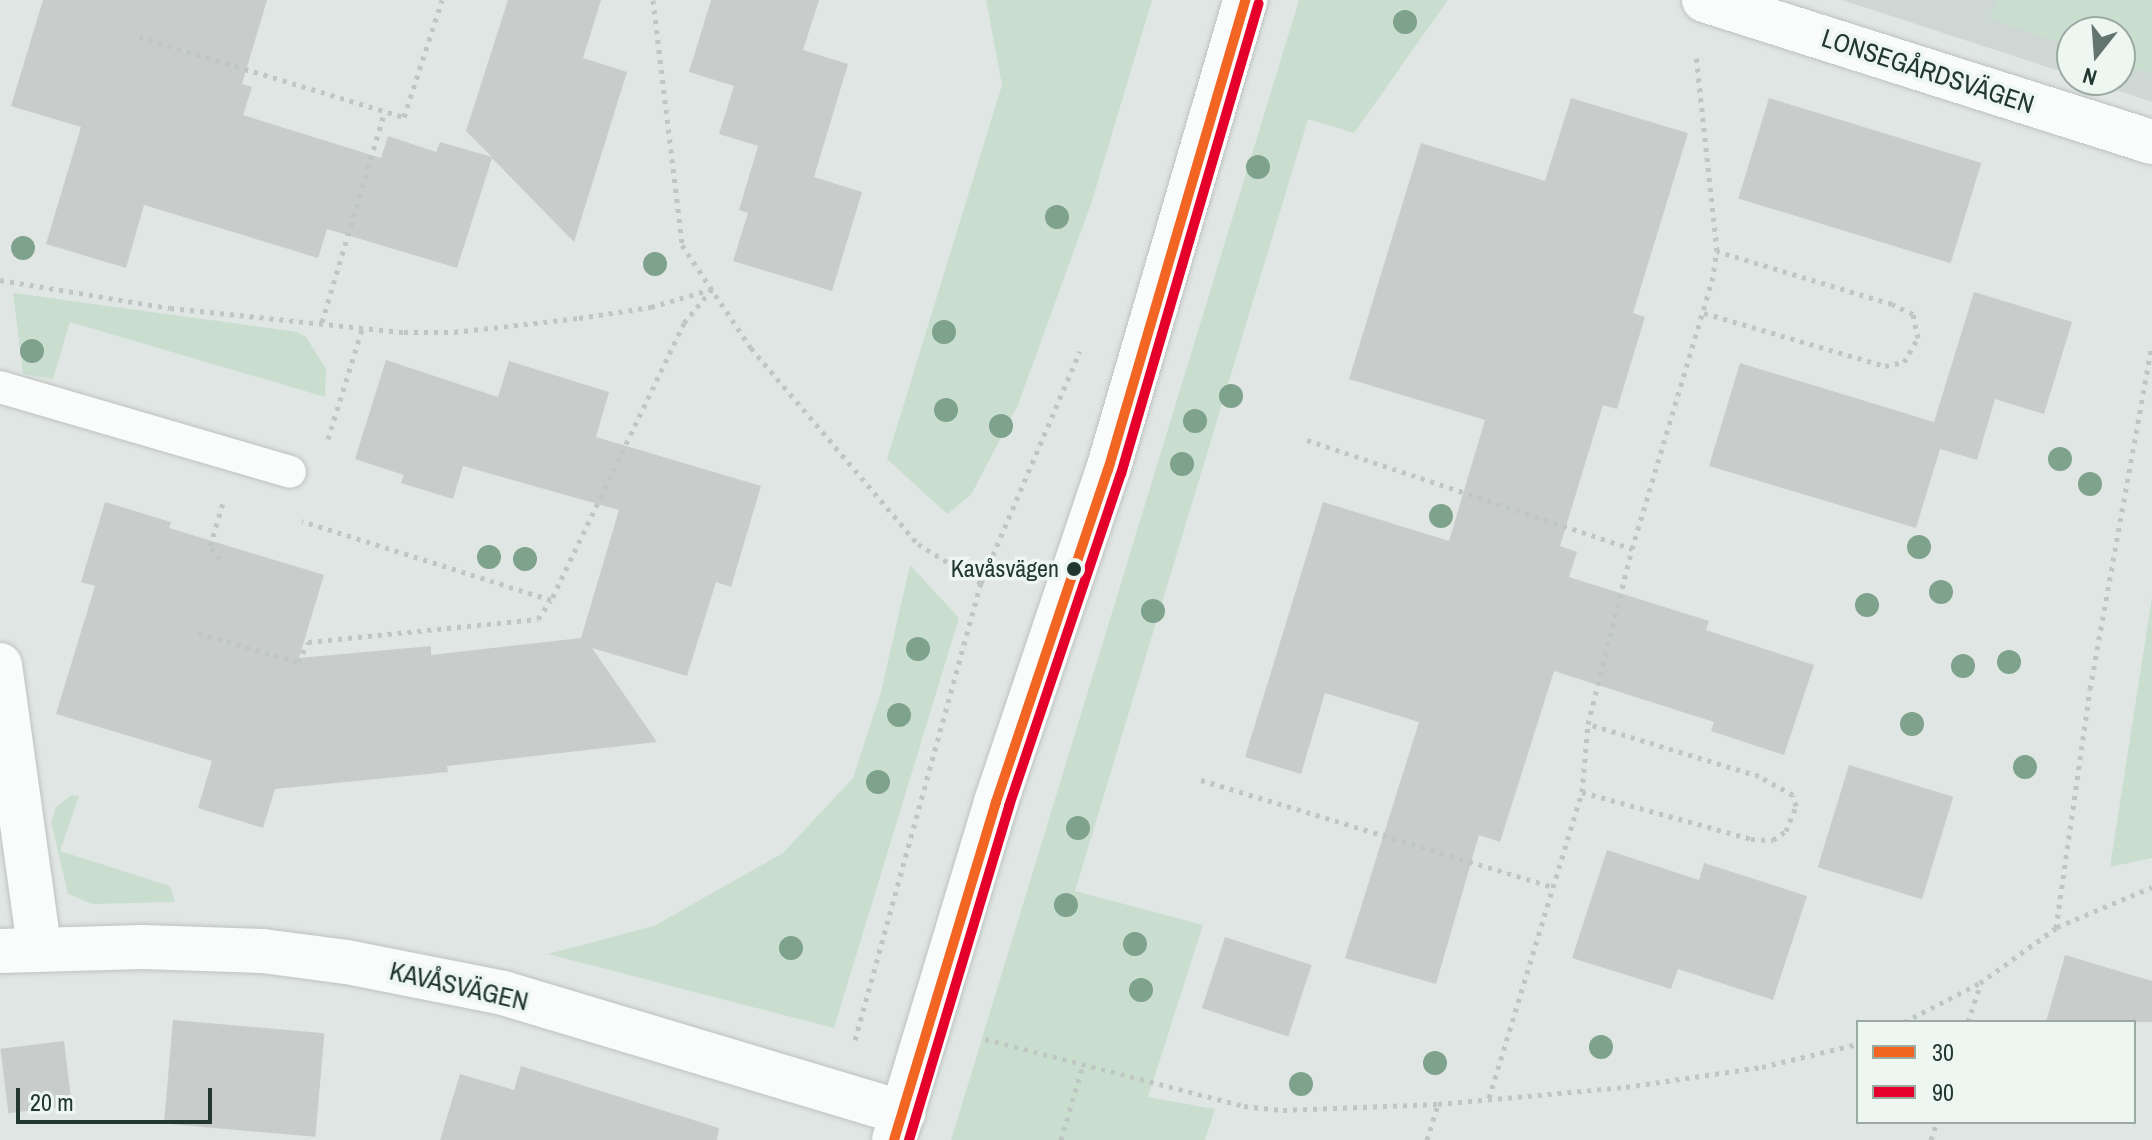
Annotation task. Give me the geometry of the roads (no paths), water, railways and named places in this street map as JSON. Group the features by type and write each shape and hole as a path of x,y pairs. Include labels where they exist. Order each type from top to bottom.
{"street":[{"path":"898,1127 996,802 1104,484 1245,0"},
{"name":"LONSEGÅRDSVÄGEN","path":"1704,0 2152,142"},
{"path":"0,665 19,949"},
{"name":"KAVÅSVÄGEN","path":"19,949 263,951 476,986 898,1127"}],"lane":[{"path":"0,387 290,472"}],"place":[{"name":"Kavåsvägen","path":"1074,569"}]}
